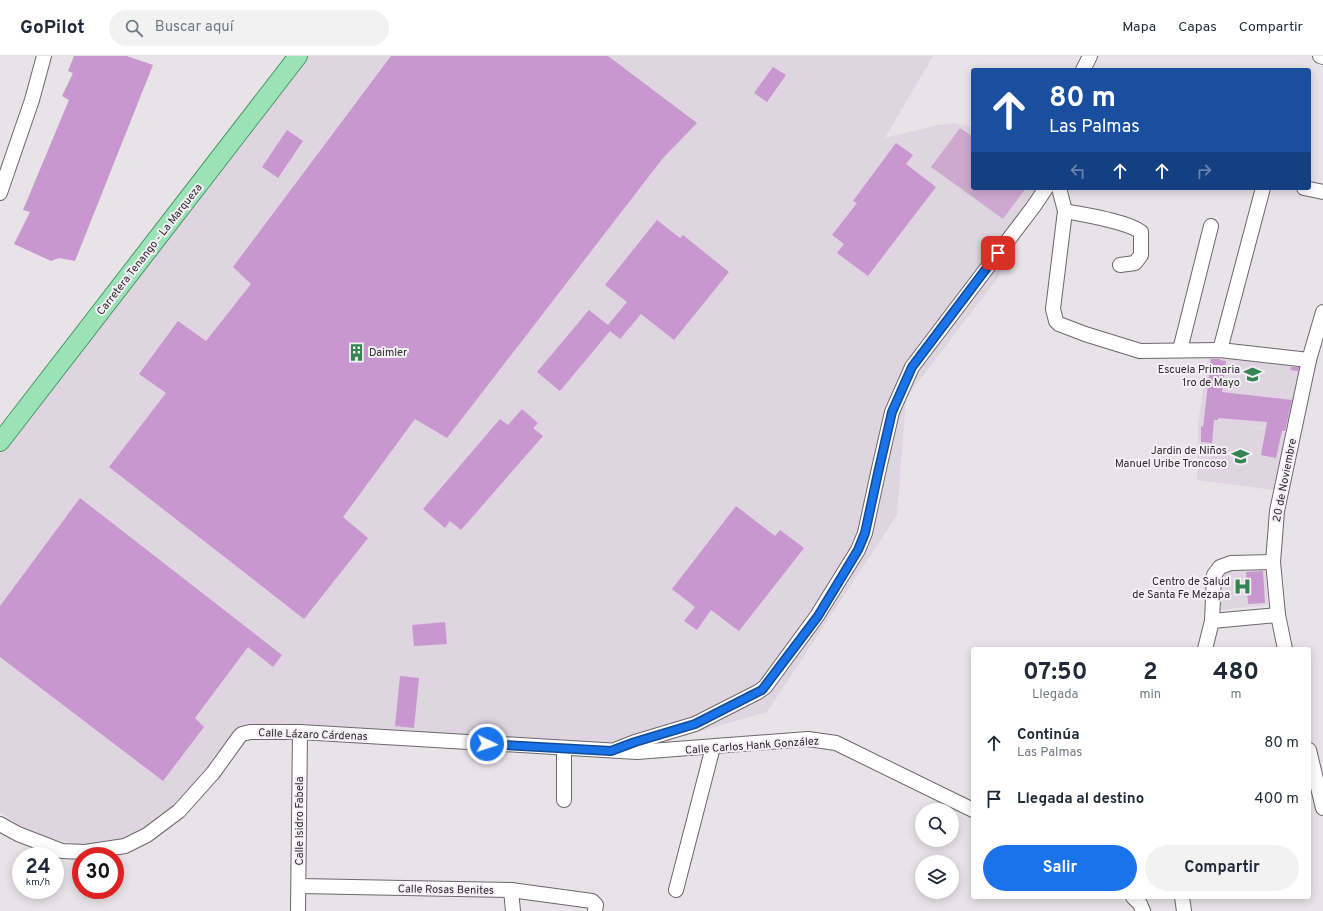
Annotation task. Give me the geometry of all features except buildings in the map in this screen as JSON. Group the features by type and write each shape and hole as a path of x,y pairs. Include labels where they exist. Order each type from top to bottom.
{"main road":[{"name":"Carretera Tenango - La Marqueza","path":"0,442 298,56"}],"street":[{"path":"0,192 32,100 44,56"},
{"path":"1084,68 1090,56"},
{"path":"1311,189 1323,192"},
{"path":"611,751 635,742 695,724 765,687 818,616 858,550 865,533 892,412 912,367 1045,190"},
{"path":"1060,190 1065,211 1053,309 1056,321 1059,324 1085,334 1140,351 1220,350 1308,360"},
{"path":"1220,350 1262,190"},
{"path":"1065,211 1125,224 1141,232 1141,255 1135,263 1120,265"},
{"path":"1180,350 1211,226"},
{"name":"20 de Noviembre","path":"1285,647 1278,615 1272,562 1276,511 1308,360 1323,312"},
{"path":"1206,647 1212,621 1214,575 1220,567 1231,563 1272,562"},
{"path":"1212,621 1278,615"},
{"name":"Calle Lázaro Cárdenas","path":"0,824 18,834 62,851 85,852 125,846 147,835 179,811 213,773 242,734 250,732 300,732 611,751"},
{"name":"Calle Isidro Fabela","path":"298,911 300,732"},
{"name":"Calle Carlos Hank González","path":"611,751 649,752 808,740 836,743 971,809"},
{"path":"676,890 713,747"},
{"path":"564,749 564,800"},
{"path":"1311,758 1323,808"},
{"name":"Calle Rosas Benites","path":"299,886 511,890 594,906"},
{"path":"511,890 513,911"},
{"path":"1135,899 1140,904 1143,911"},
{"path":"1182,899 1184,911"}],"shaded area":[{"name":"Daimler","path":"309,56 933,56 885,138 938,125 954,123 971,127 971,190 1037,190 1009,263 906,398 897,515 767,712 636,750 249,727 220,779 121,847 91,847 31,834 0,812 0,454"},
{"path":"960,128 971,136 971,190 1025,190 1003,219 931,167"},
{"path":"1209,352 1303,359 1289,431 1241,427 1287,432 1274,490 1197,480 1198,423"},
{"name":"Centro de Salud de Santa Fe Mezapa","path":"1265,567 1268,605 1220,610 1218,570"}],"place":[{"name":"Daimler","path":"356,352"},
{"name":"Escuela Primaria 1ro de Mayo","path":"1253,375"},
{"name":"Jardin de Niños Manuel Uribe Troncoso","path":"1240,456"},
{"name":"Centro de Salud de Santa Fe Mezapa","path":"1243,587"}],"route":[{"path":"487,744 611,751 635,742 695,724 762,690 818,616 858,550 865,533 892,412 912,367 998,253"}]}
